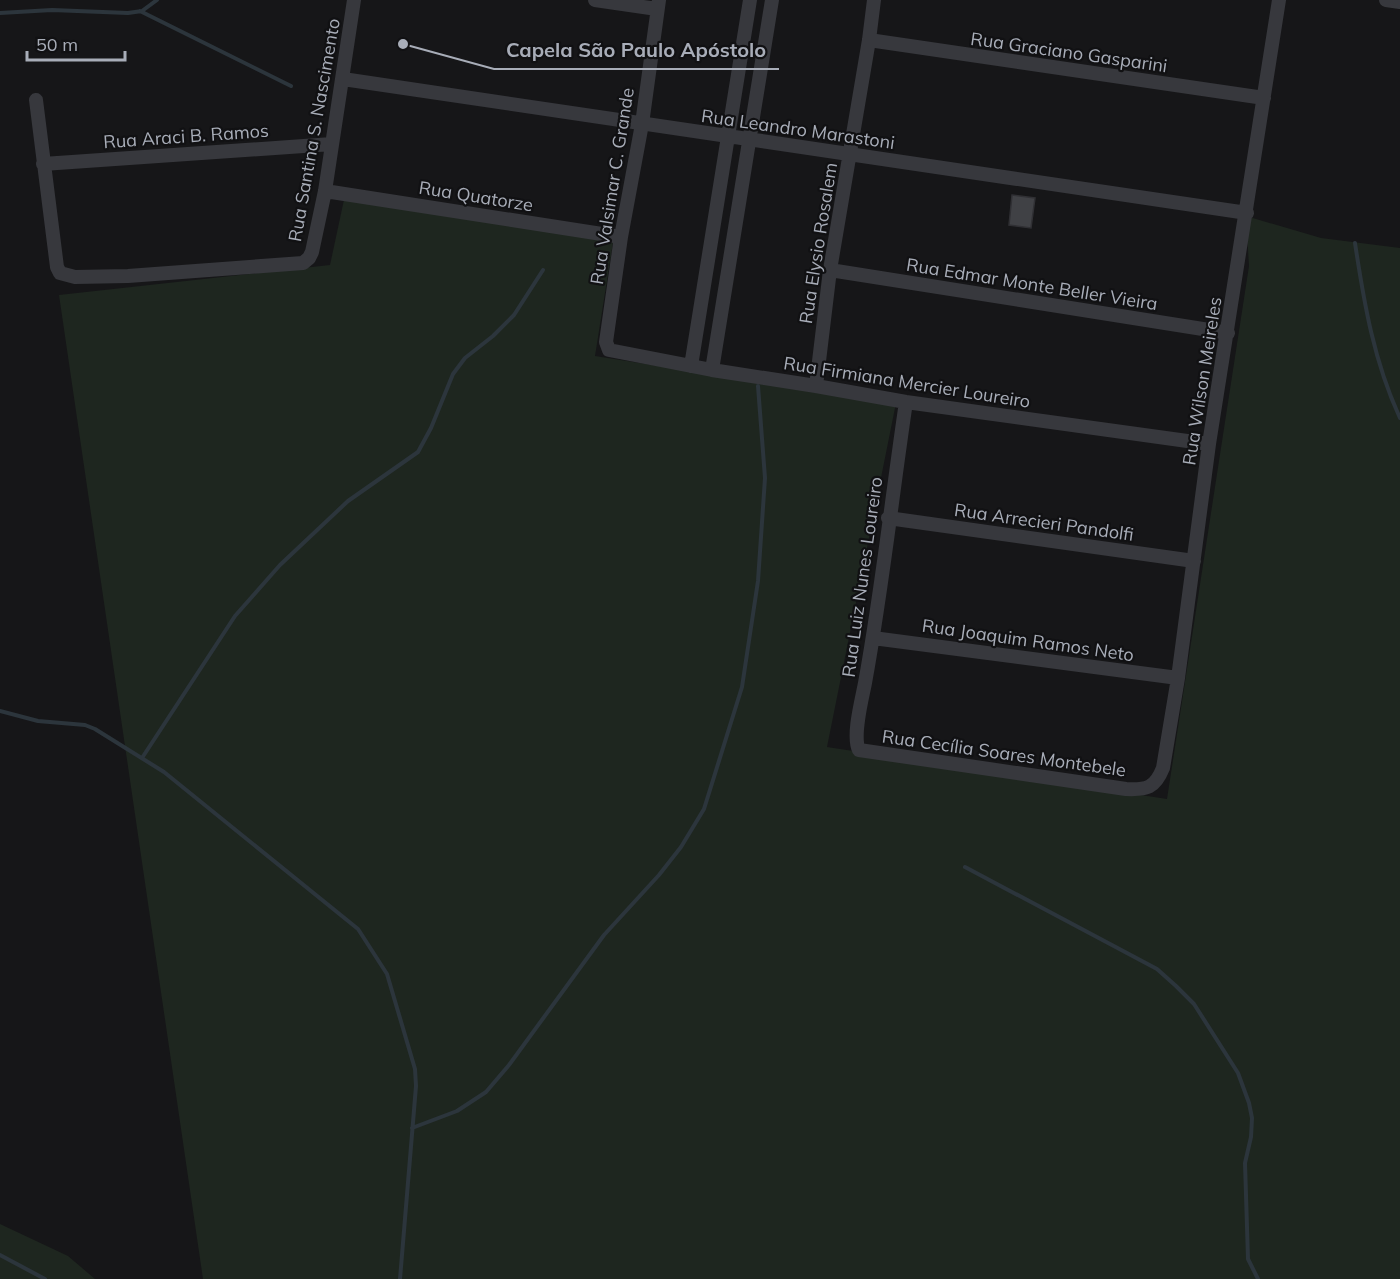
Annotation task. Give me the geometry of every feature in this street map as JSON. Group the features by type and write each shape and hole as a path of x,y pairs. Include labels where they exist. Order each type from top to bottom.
{"street":[{"name":"Rua Santina S. Nascimento","path":"43,164 57,267 60,273 66,276 128,276 303,263 312,252 325,191 354,0"},
{"path":"595,0 658,4"},
{"path":"691,366 750,0"},
{"path":"712,370 772,0"},
{"name":"Rua Elysio Rosalem","path":"816,386 830,270 874,0"},
{"name":"Rua Wilson Meireles","path":"1163,768 1178,678 1209,444 1279,0"},
{"path":"1386,0 1400,2"},
{"name":"Rua Valsimar C. Grande","path":"606,342 621,237 642,124 658,4"},
{"path":"746,21 768,24"},
{"name":"Rua Graciano Gasparini","path":"869,40 1264,98"},
{"name":"Rua Leandro Marastoni","path":"343,79 1247,213"},
{"path":"36,100 43,164"},
{"name":"Rua Araci B. Ramos","path":"43,164 333,144"},
{"name":"Rua Quatorze","path":"325,191 621,237"},
{"path":"710,252 731,256"},
{"name":"Rua Edmar Monte Beller Vieira","path":"830,270 1228,333"},
{"name":"Rua Firmiana Mercier Loureiro","path":"606,342 612,351 712,370 906,402 1209,444"},
{"name":"Rua Luiz Nunes Loureiro","path":"866,751 859,750 856,743 906,402"},
{"name":"Rua Arrecieri Pandolfi","path":"888,518 1194,561"},
{"name":"Rua Joaquim Ramos Neto","path":"873,638 1178,678"},
{"name":"Rua Cecília Soares Montebele","path":"866,751 1125,789 1138,789 1152,785 1158,781 1163,768"}],"shaded area":[{"path":"345,195 614,236 595,356 896,403 827,747 1167,799 1249,266 1246,216 1321,238 1400,248 1400,1279 203,1279 59,295 330,265"},
{"path":"0,1224 68,1256 95,1279 0,1279"}],"building":[{"path":"1012,195 1035,198 1031,228 1009,225"}],"waterway":[{"path":"0,13 52,10 128,13 142,11 157,0"},
{"path":"140,11 291,86"},
{"path":"1355,243 1366,310 1377,354 1400,418"},
{"path":"142,758 235,616 280,565 348,501 418,452 431,428 453,374 465,358 493,336 514,315 543,270"},
{"path":"412,1128 457,1111 486,1092 509,1065 604,935 659,875 681,847 704,809 742,687 758,581 765,478 758,386"},
{"path":"0,711 38,721 85,725 95,729 164,772 358,929 387,974 415,1069 416,1086 400,1279"},
{"path":"965,867 1157,969 1194,1004 1238,1073 1249,1103 1252,1118 1251,1137 1245,1163 1248,1259 1258,1279"},
{"path":"0,1255 45,1279"}],"place":[{"name":"Capela São Paulo Apóstolo","path":"403,44"}]}
